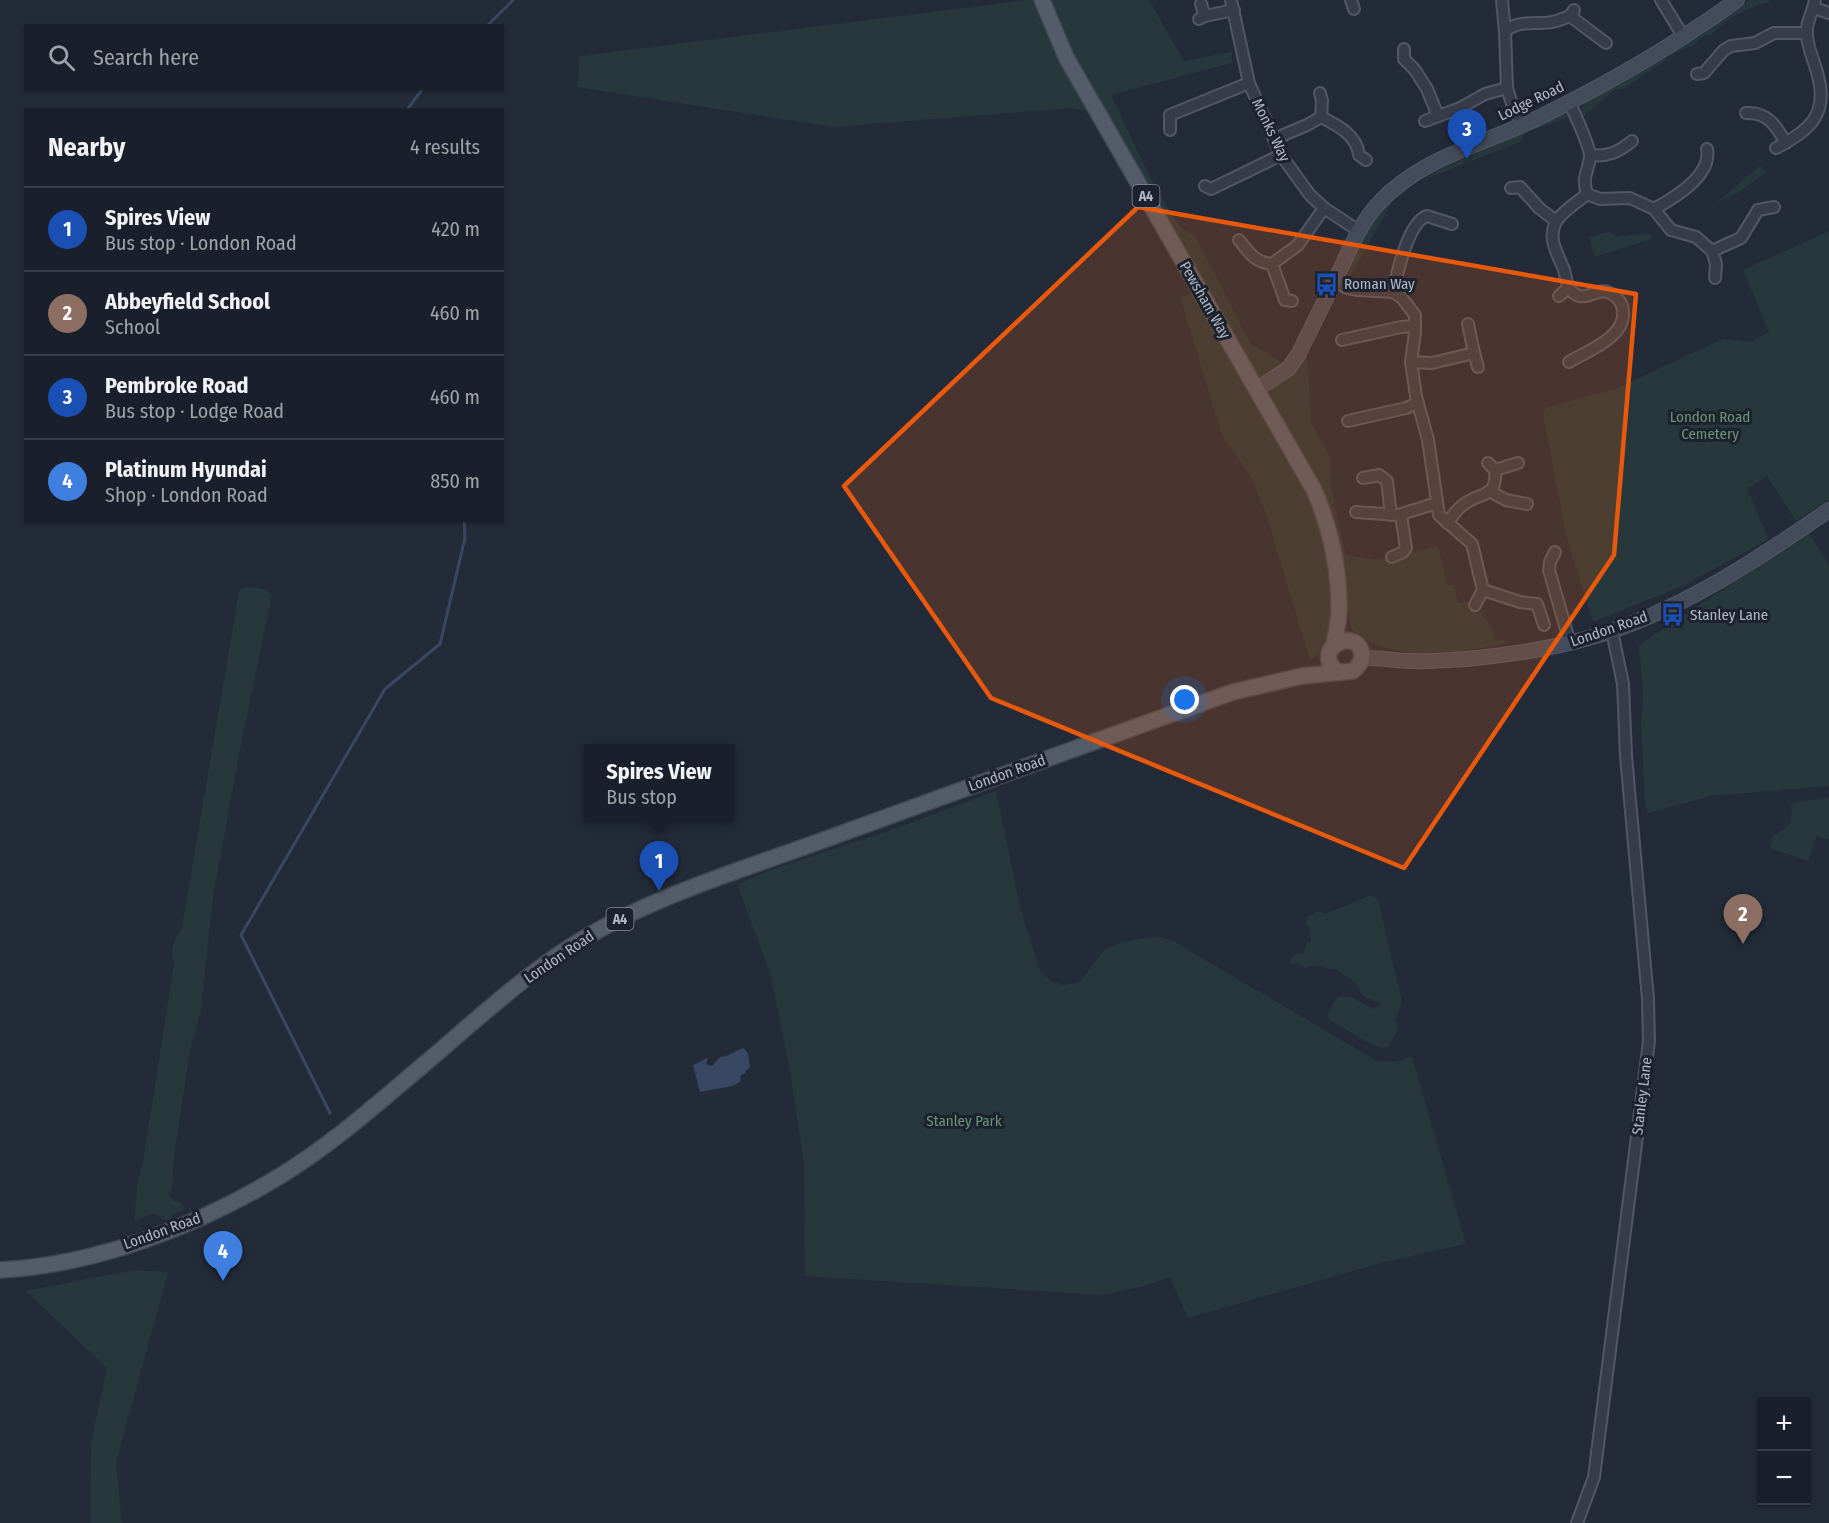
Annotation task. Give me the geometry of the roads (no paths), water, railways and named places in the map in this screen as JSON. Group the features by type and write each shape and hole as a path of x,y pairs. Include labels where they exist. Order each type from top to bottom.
{"main road":[{"name":"Pewsham Way","path":"1041,0 1066,57 1314,490 1324,513 1333,549 1339,609 1334,658"},
{"name":"Pewsham Way","path":"1339,609 1353,642"},
{"name":"London Road","path":"0,1270 80,1258 138,1242 208,1214 253,1191 332,1140 505,995 548,963 602,928 654,903 752,865 1233,692 1302,676 1316,676 1334,658 1343,641 1353,642"},
{"name":"A4","path":"1353,642 1360,649 1362,658"},
{"name":"London Road","path":"1334,658 1348,673 1357,668 1362,658"}],"street":[{"path":"1502,0 1507,88 1522,125"},
{"path":"1662,0 1683,36"},
{"name":"Lodge Road","path":"1257,389 1288,369 1298,355 1359,231 1378,204 1403,181 1433,163 1569,102 1683,36 1737,0"},
{"path":"1201,4 1202,17 1232,5"},
{"path":"1746,113 1757,107 1773,123 1781,146 1808,128 1824,111 1819,79 1806,33 1814,4 1829,13"},
{"name":"Monks Way","path":"1232,5 1249,83 1281,155 1310,195 1324,208 1359,231"},
{"path":"1505,32 1510,26 1552,22 1572,13 1599,42"},
{"path":"1702,75 1724,50 1731,46 1755,43 1774,33 1806,33"},
{"path":"1404,48 1404,59 1427,89 1438,116"},
{"path":"1170,130 1166,113 1249,83"},
{"path":"1425,121 1460,108 1485,94 1507,88"},
{"path":"1320,93 1321,117"},
{"path":"1569,102 1590,155 1586,171 1587,194"},
{"path":"1274,139 1321,117"},
{"path":"1321,117 1351,136 1356,142 1360,157"},
{"path":"1590,155 1623,154 1632,141"},
{"path":"1653,209 1699,177 1709,157 1707,149"},
{"path":"1210,191 1281,155"},
{"path":"1519,185 1539,208 1556,221"},
{"path":"1587,194 1600,199 1630,198 1653,209 1671,230 1696,237 1712,251 1716,264 1715,278"},
{"path":"1569,362 1613,335 1622,324 1623,311 1620,300 1611,293 1604,291 1579,296 1568,288 1565,272 1553,245 1556,221 1587,194"},
{"path":"1712,251 1741,238 1758,210 1774,207"},
{"path":"1243,242 1254,258 1261,263 1272,264 1298,245 1324,208"},
{"path":"1393,292 1403,254 1418,222 1427,216 1448,220"},
{"path":"1272,264 1286,301"},
{"path":"1335,281 1347,288 1357,290 1393,292 1411,308 1415,315 1411,362 1418,403 1428,440 1439,515 1472,544 1483,590 1475,605"},
{"path":"1559,296 1568,288"},
{"path":"1468,324 1478,367"},
{"path":"1342,340 1415,326"},
{"path":"1411,362 1432,363 1474,353"},
{"path":"1348,422 1418,403"},
{"path":"1447,523 1462,505 1470,500 1483,497 1489,491 1496,478 1492,466 1518,463"},
{"path":"1363,478 1379,475 1387,481 1406,548 1398,555 1392,556"},
{"path":"1489,491 1506,500 1527,504"},
{"path":"1364,516 1396,515 1437,503"},
{"name":"London Road","path":"1362,658 1377,657 1410,661 1447,660 1538,650 1612,631 1684,600 1719,581 1775,547 1829,510"},
{"path":"1555,552 1550,562 1550,570 1570,643"},
{"path":"1483,590 1520,602 1537,604 1544,625"},
{"name":"Stanley Lane","path":"1577,1523 1594,1477 1649,1041 1648,999 1626,762 1623,684 1612,631"}],"water":[{"path":"744,1048 748,1054 750,1067 746,1073 741,1075 740,1082 732,1086 700,1092 693,1065 708,1058 706,1064 712,1066 720,1057"}],"waterway":[{"path":"489,24 513,0"},
{"path":"408,108 422,90"},
{"path":"330,1113 241,935 385,689 440,644 465,538 464,522"}],"place":[{"name":"Pembroke Road","path":"1467,159"},
{"name":"Roman Way","path":"1326,284"},
{"name":"Stanley Lane","path":"1672,615"},
{"name":"Spires View","path":"659,891"},
{"name":"Abbeyfield School","path":"1743,944"},
{"name":"Platinum Hyundai","path":"223,1281"}],"park label":[{"name":"London Road Cemetery","path":"1710,426"},
{"name":"Stanley Park","path":"964,1121"}]}
